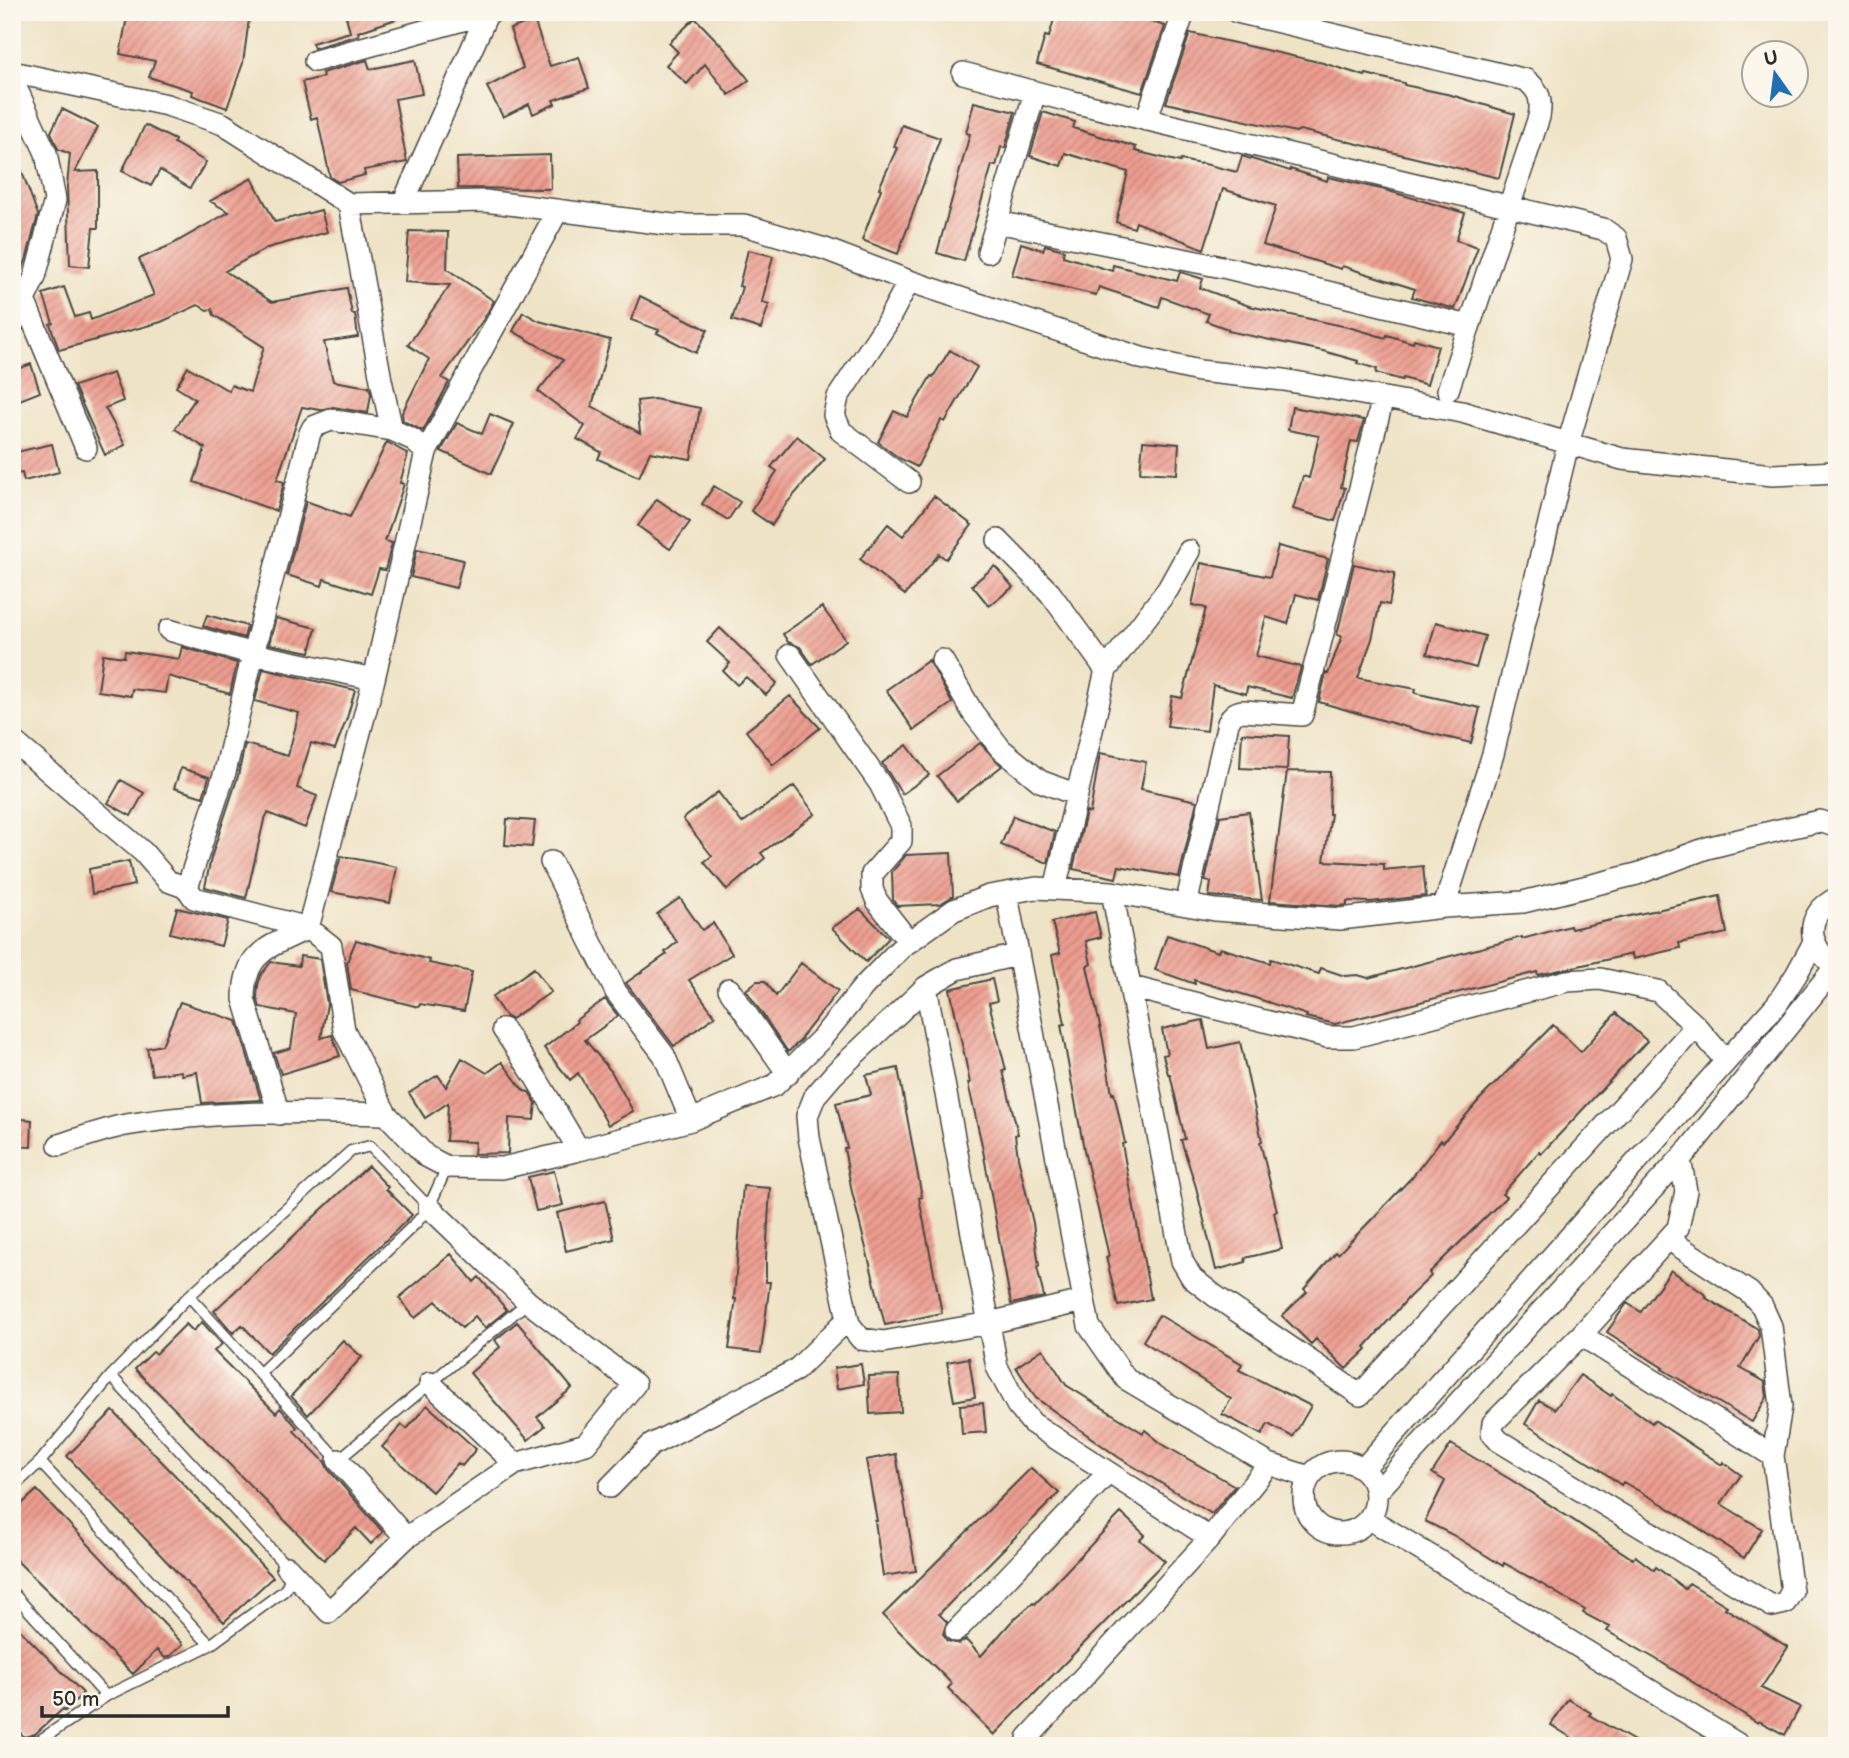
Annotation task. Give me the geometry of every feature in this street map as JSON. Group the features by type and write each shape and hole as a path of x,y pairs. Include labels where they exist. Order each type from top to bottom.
{"street":[{"path":"1146,120 1184,12"},
{"path":"1237,12 1526,80 1536,88 1541,102 1539,117 1448,390"},
{"path":"315,61 489,13"},
{"path":"403,203 489,13"},
{"path":"12,72 167,106 223,124 349,204 485,201 673,225 744,225 825,249 909,281 1140,358 1199,372 1284,380 1462,412 1622,459 1773,475 1837,472"},
{"path":"963,73 1146,120 1603,229 1616,238 1622,259 1568,444 1493,754 1444,907"},
{"path":"12,79 46,153 55,200 35,277 12,325"},
{"path":"988,252 1035,92"},
{"path":"349,204 380,380 392,430"},
{"path":"279,1114 244,999 244,985 250,963 256,955 308,928 374,680 426,452 558,210"},
{"path":"997,222 1227,268 1469,326"},
{"path":"909,281 885,326 838,397 834,415 841,431 909,482"},
{"path":"24,300 86,448"},
{"path":"1186,905 1231,716 1236,711 1302,715 1383,398"},
{"path":"187,888 225,772 313,427 331,420 392,430 412,439 426,452"},
{"path":"998,541 1050,593 1106,670"},
{"path":"1055,889 1106,670 1168,589 1189,551"},
{"path":"169,630 253,654 374,680"},
{"path":"790,655 880,784 901,826 901,841 873,874 872,888 877,901 909,942"},
{"path":"942,660 973,713 1001,748 1040,781 1077,795"},
{"path":"12,740 143,852 168,881 187,888 194,898 308,928 331,946 344,1030 386,1114 426,1156 447,1167 502,1168 579,1150 691,1120 775,1085 821,1039 864,986 909,942 954,910 989,896 1036,888 1112,892 1215,910 1340,919 1444,907 1523,902 1637,874 1707,848 1779,830 1820,821 1837,827"},
{"path":"551,862 616,992 664,1055 691,1120"},
{"path":"1376,1493 1680,1159 1836,966 1822,956 1814,942 1812,927 1817,913 1827,902 1837,898"},
{"path":"1114,902 1182,1261 1192,1278 1215,1296 1360,1395 1696,1026"},
{"path":"1009,906 1089,1326 1126,1379 1269,1464 1309,1477"},
{"path":"1363,1469 1777,1004 1814,942"},
{"path":"1017,955 957,969 926,987 834,1074 815,1096 807,1116 809,1138 849,1324 861,1339 883,1342 989,1323 1083,1301"},
{"path":"1131,987 1303,1032 1328,1037 1353,1037 1567,981 1600,979 1658,991 1696,1026 1726,1061"},
{"path":"926,987 1000,1375 1017,1405 1032,1423 1210,1538"},
{"path":"729,989 788,1074"},
{"path":"503,1029 579,1150"},
{"path":"59,1145 124,1125 199,1116 386,1114"},
{"path":"1668,1239 1749,1292 1762,1306 1771,1326 1781,1406 1773,1455 1792,1591 1785,1603 1772,1605 1499,1441 1492,1433 1493,1423 1581,1335 1668,1239 1678,1228 1686,1191 1680,1159"},
{"path":"287,1567 329,1612 406,1538 514,1464 586,1444 635,1384 528,1301 429,1207"},
{"path":"610,1487 651,1445 796,1370 848,1320"},
{"path":"1581,1335 1773,1455"},
{"path":"430,1383 514,1464"},
{"path":"338,1460 406,1538"},
{"path":"1335,1461 1350,1462 1363,1469 1372,1480 1376,1493 1370,1519 1346,1534 1319,1528 1309,1517 1304,1504 1304,1490 1309,1477 1320,1466 1335,1461"},
{"path":"1028,1738 1210,1538 1269,1464"},
{"path":"956,1631 1108,1473"},
{"path":"1370,1519 1741,1746"}],"lane":[{"path":"12,1488 40,1462 111,1376 189,1296 351,1151 370,1146 429,1207"},
{"path":"260,1373 417,1222 429,1207 447,1167"},
{"path":"189,1296 338,1460 528,1301"},
{"path":"12,1741 23,1745 39,1741 106,1696 210,1645 285,1590 290,1579 287,1567 111,1376"},
{"path":"40,1462 210,1645"},
{"path":"12,1592 106,1696"}],"building":[{"path":"128,12 250,12 243,63 227,108 192,95 193,91 149,77 155,61 120,54"},
{"path":"345,12 404,12 405,16 358,32 359,35 314,48 312,43 350,32"},
{"path":"1056,12 1152,12 1149,21 1165,26 1142,93 1037,64"},
{"path":"695,18 724,48 749,80 729,95 705,64 687,84 666,65 678,52 669,43"},
{"path":"534,20 550,66 579,57 589,88 553,100 555,104 533,114 529,104 503,117 487,87 523,68 510,29"},
{"path":"1190,33 1404,83 1515,114 1499,178 1300,130 1296,132 1166,103"},
{"path":"367,60 370,69 415,60 422,94 395,99 407,162 364,170 365,175 338,182 330,177 317,117 311,119 302,82 323,77 322,73"},
{"path":"974,102 1015,112 1005,148 1001,147 996,166 992,165 964,261 937,253 970,134 966,133"},
{"path":"62,109 98,127 75,172 98,171 98,228 93,228 89,267 70,265 67,187 70,154 58,149 51,132"},
{"path":"1043,112 1075,122 1073,128 1136,147 1135,151 1180,162 1201,163 1237,172 1242,156 1327,181 1328,177 1385,190 1465,213 1456,240 1478,247 1455,309 1412,297 1415,289 1263,245 1276,206 1223,189 1204,249 1136,222 1134,228 1116,222 1128,172 1065,153 1061,166 1030,156"},
{"path":"145,125 175,140 174,143 206,162 190,188 160,170 151,186 122,171"},
{"path":"902,125 940,138 898,254 862,240 881,189 879,188 897,148 894,147"},
{"path":"15,153 38,215 26,260 14,291 12,154"},
{"path":"550,155 551,189 458,188 457,158"},
{"path":"252,178 275,222 321,210 327,232 267,248 225,271 272,302 347,288 352,314 355,314 358,337 324,342 333,381 369,387 371,394 368,413 333,407 320,410 302,407 277,480 284,482 276,511 194,482 205,448 175,429 195,399 176,387 188,367 229,391 231,385 250,392 264,347 214,315 212,309 207,310 198,305 161,322 59,350 43,294 64,287 75,317 89,313 91,320 154,295 139,259 171,245 229,212 210,201"},
{"path":"409,231 448,232 447,269 494,301 442,378 449,382 423,431 403,421 402,413 429,359 408,345 450,285 405,282"},
{"path":"1021,243 1043,250 1045,245 1064,250 1063,256 1112,271 1113,265 1177,281 1180,272 1203,279 1200,288 1249,306 1386,338 1387,335 1413,343 1414,339 1438,346 1427,385 1376,373 1377,369 1357,363 1358,361 1323,351 1228,331 1206,321 1209,314 1162,297 1159,307 1099,287 1096,295 1012,275"},
{"path":"748,250 773,256 762,302 769,304 761,329 732,320 742,287 739,286"},
{"path":"640,296 708,330 696,353 657,333 659,330 631,320"},
{"path":"523,312 539,321 610,340 592,406 640,433 637,401 654,399 700,408 691,459 650,452 639,477 598,459 601,452 577,439 585,426 538,391 563,360 513,331"},
{"path":"950,350 977,367 945,422 941,420 917,467 899,458 878,442 894,411 907,417"},
{"path":"31,364 40,392 12,403 12,371"},
{"path":"113,373 123,401 105,408 125,445 105,455 74,386"},
{"path":"1292,407 1364,420 1358,442 1351,441 1341,487 1345,488 1335,521 1293,509 1303,476 1309,478 1319,436 1288,430"},
{"path":"490,414 514,424 491,474 441,451 457,423 482,434"},
{"path":"797,436 825,459 786,504 772,525 751,511 777,471 771,467"},
{"path":"1143,441 1179,444 1177,474 1140,472"},
{"path":"387,442 408,454 400,483 404,484 385,541 392,543 385,570 379,569 371,594 324,579 322,586 287,575 306,501 350,517"},
{"path":"52,444 59,472 24,481 22,473 12,475 12,453"},
{"path":"714,486 740,502 728,520 702,504"},
{"path":"934,496 972,525 946,559 939,554 905,595 860,559 888,524 903,536"},
{"path":"657,499 690,522 670,549 638,526"},
{"path":"1278,546 1328,559 1318,600 1296,594 1288,624 1266,617 1256,656 1301,667 1292,698 1247,687 1246,694 1213,685 1207,731 1167,726 1172,696 1182,698 1206,608 1192,605 1201,563 1270,577"},
{"path":"417,549 463,560 456,588 411,577"},
{"path":"1354,564 1395,573 1389,605 1380,603 1372,639 1358,678 1416,689 1415,693 1480,708 1471,743 1319,702 1326,673 1328,674 1342,636 1337,635"},
{"path":"995,566 1013,587 989,606 972,585"},
{"path":"822,607 846,640 812,664 800,647 788,642 783,634"},
{"path":"207,615 247,626 244,638 203,626"},
{"path":"276,618 316,628 310,652 269,644"},
{"path":"1436,622 1485,636 1476,668 1427,654"},
{"path":"720,628 777,683 766,695 746,677 737,685 723,671 730,663 707,642"},
{"path":"182,647 237,663 230,694 168,676 165,693 132,689 131,696 98,691 103,654 124,657 125,651 179,659"},
{"path":"929,660 952,703 914,730 886,690"},
{"path":"263,669 355,690 335,749 311,743 297,788 317,796 305,828 268,813 264,820 246,898 205,887 245,744 288,756 299,713 255,701"},
{"path":"790,696 820,728 773,765 746,731"},
{"path":"1242,733 1289,736 1287,770 1240,768"},
{"path":"980,743 1002,766 957,801 937,776"},
{"path":"907,745 929,775 902,794 882,763"},
{"path":"1100,753 1146,762 1141,789 1197,801 1179,877 1119,866 1116,878 1073,869 1086,812 1090,813"},
{"path":"181,768 209,777 203,797 174,788"},
{"path":"1287,771 1330,772 1331,814 1324,861 1384,864 1384,870 1423,866 1426,896 1370,902 1347,901 1347,905 1340,906 1270,901"},
{"path":"121,780 144,793 131,816 108,803"},
{"path":"794,786 815,814 761,853 765,858 727,890 704,862 712,856 683,819 718,792 742,823"},
{"path":"1249,812 1262,900 1209,896 1211,882 1205,881 1220,816"},
{"path":"1013,816 1055,832 1048,863 1001,845"},
{"path":"507,819 535,821 532,847 505,845"},
{"path":"951,853 953,896 940,904 897,906 893,900 892,872 906,855"},
{"path":"341,856 397,867 390,903 331,892"},
{"path":"129,861 134,885 92,894 89,869"},
{"path":"1720,896 1727,933 1679,943 1680,948 1633,959 1632,954 1538,975 1537,972 1335,1024 1155,970 1167,935 1218,952 1220,948 1270,963 1271,959 1319,974 1321,968 1345,976 1358,975 1368,978 1522,937 1570,926 1571,929"},
{"path":"680,898 702,930 713,923 732,954 689,980 715,1016 674,1046 626,983 667,954 665,952 677,942 657,914"},
{"path":"177,908 228,920 221,946 170,933"},
{"path":"860,909 889,938 866,962 832,928"},
{"path":"1095,912 1101,937 1086,941 1091,964 1087,966 1112,1094 1114,1093 1125,1143 1122,1144 1151,1299 1118,1306 1085,1155 1061,1025 1065,1024 1052,955 1060,953 1052,922"},
{"path":"356,940 430,960 429,963 472,972 464,1011 420,1004 419,1007 351,990 347,962"},
{"path":"300,956 320,959 327,1004 321,1038 332,1035 340,1056 281,1074 274,1053 291,1048 296,1014 260,1007 257,998 258,985 261,975 271,962 299,966"},
{"path":"801,963 838,991 802,1039 788,1052 746,990 757,981 765,981 776,996"},
{"path":"534,968 551,992 511,1019 506,1017 492,997"},
{"path":"992,979 997,1001 989,1003 1006,1070 1003,1071 1018,1134 1015,1135 1018,1157 1033,1223 1037,1267 1044,1297 1011,1304 950,989"},
{"path":"605,999 618,1016 585,1040 611,1071 633,1111 608,1125 578,1073 570,1080 544,1048"},
{"path":"180,1002 237,1021 261,1100 202,1103 197,1072 152,1075 147,1048 162,1045"},
{"path":"1616,1013 1647,1041 1541,1154 1539,1152 1502,1194 1506,1197 1429,1273 1431,1276 1346,1369 1316,1339 1311,1344 1282,1316 1307,1292 1304,1289 1336,1252 1338,1254 1375,1216 1412,1177 1441,1140 1443,1142 1480,1099 1553,1025 1581,1052"},
{"path":"1203,1020 1209,1049 1240,1042 1277,1211 1274,1212 1282,1249 1245,1258 1246,1262 1216,1270 1196,1187 1181,1140 1185,1139 1163,1055 1167,1054 1162,1029"},
{"path":"462,1058 487,1073 502,1062 536,1103 534,1120 509,1118 508,1153 474,1154 475,1142 446,1141 448,1103 425,1118 409,1093 438,1075 446,1087"},
{"path":"898,1068 922,1197 919,1198 942,1313 885,1325 852,1192 844,1148 847,1148 836,1103 871,1095 866,1075"},
{"path":"12,1118 32,1120 31,1147 12,1146"},
{"path":"368,1166 412,1215 269,1353 242,1325 233,1333 214,1311"},
{"path":"554,1171 563,1205 536,1211 528,1177"},
{"path":"743,1186 770,1188 766,1282 770,1282 761,1353 729,1349 736,1299"},
{"path":"605,1201 614,1239 566,1251 557,1213"},
{"path":"451,1254 474,1282 479,1277 507,1310 485,1328 475,1316 462,1328 436,1301 415,1318 399,1298"},
{"path":"1671,1270 1707,1296 1706,1298 1758,1329 1759,1336 1740,1368 1765,1382 1767,1397 1752,1422 1662,1369 1607,1332 1627,1303 1641,1312"},
{"path":"1159,1315 1242,1364 1239,1370 1311,1406 1293,1437 1268,1424 1262,1435 1222,1414 1231,1399 1143,1341"},
{"path":"202,1322 222,1344 214,1351 276,1413 280,1408 297,1427 294,1431 325,1462 328,1469 383,1532 371,1544 356,1528 324,1560 135,1369 153,1352 156,1354 186,1324 193,1331"},
{"path":"517,1322 572,1388 537,1417 545,1426 528,1440 470,1373 500,1347 495,1340"},
{"path":"343,1340 362,1357 308,1415 291,1396"},
{"path":"1043,1349 1066,1385 1235,1486 1212,1514 1118,1457 1036,1398 1016,1367"},
{"path":"969,1358 975,1397 954,1401 947,1362"},
{"path":"861,1364 864,1384 837,1389 834,1368"},
{"path":"899,1375 901,1412 870,1414 868,1376"},
{"path":"1580,1375 1652,1423 1654,1420 1741,1475 1721,1504 1762,1529 1744,1558 1664,1505 1623,1482 1621,1485 1525,1424 1539,1400 1555,1409"},
{"path":"983,1403 986,1432 962,1434 960,1405"},
{"path":"427,1405 476,1449 462,1466 458,1463 432,1492 382,1447 402,1425 407,1429"},
{"path":"113,1411 273,1577 224,1622 67,1456"},
{"path":"1451,1444 1633,1559 1635,1556 1654,1570 1656,1567 1685,1589 1689,1583 1788,1647 1761,1688 1800,1707 1785,1735 1759,1721 1758,1723 1607,1631 1610,1627 1583,1613 1585,1610 1545,1586 1504,1563 1503,1566 1425,1521 1445,1481 1432,1473"},
{"path":"896,1454 916,1571 883,1576 866,1460"},
{"path":"1031,1468 1059,1493 939,1614 947,1622 943,1634 947,1641 959,1644 966,1640 981,1656 1012,1621 1035,1604 1121,1513 1145,1535 1140,1540 1165,1561 994,1735 948,1688 952,1684 883,1615"},
{"path":"37,1490 183,1644 170,1656 165,1658 157,1650 133,1674 12,1556 12,1513"},
{"path":"12,1622 83,1693 35,1734 24,1737 12,1724"},
{"path":"1568,1699 1591,1713 1589,1715 1643,1746 1585,1746 1551,1725"}]}
